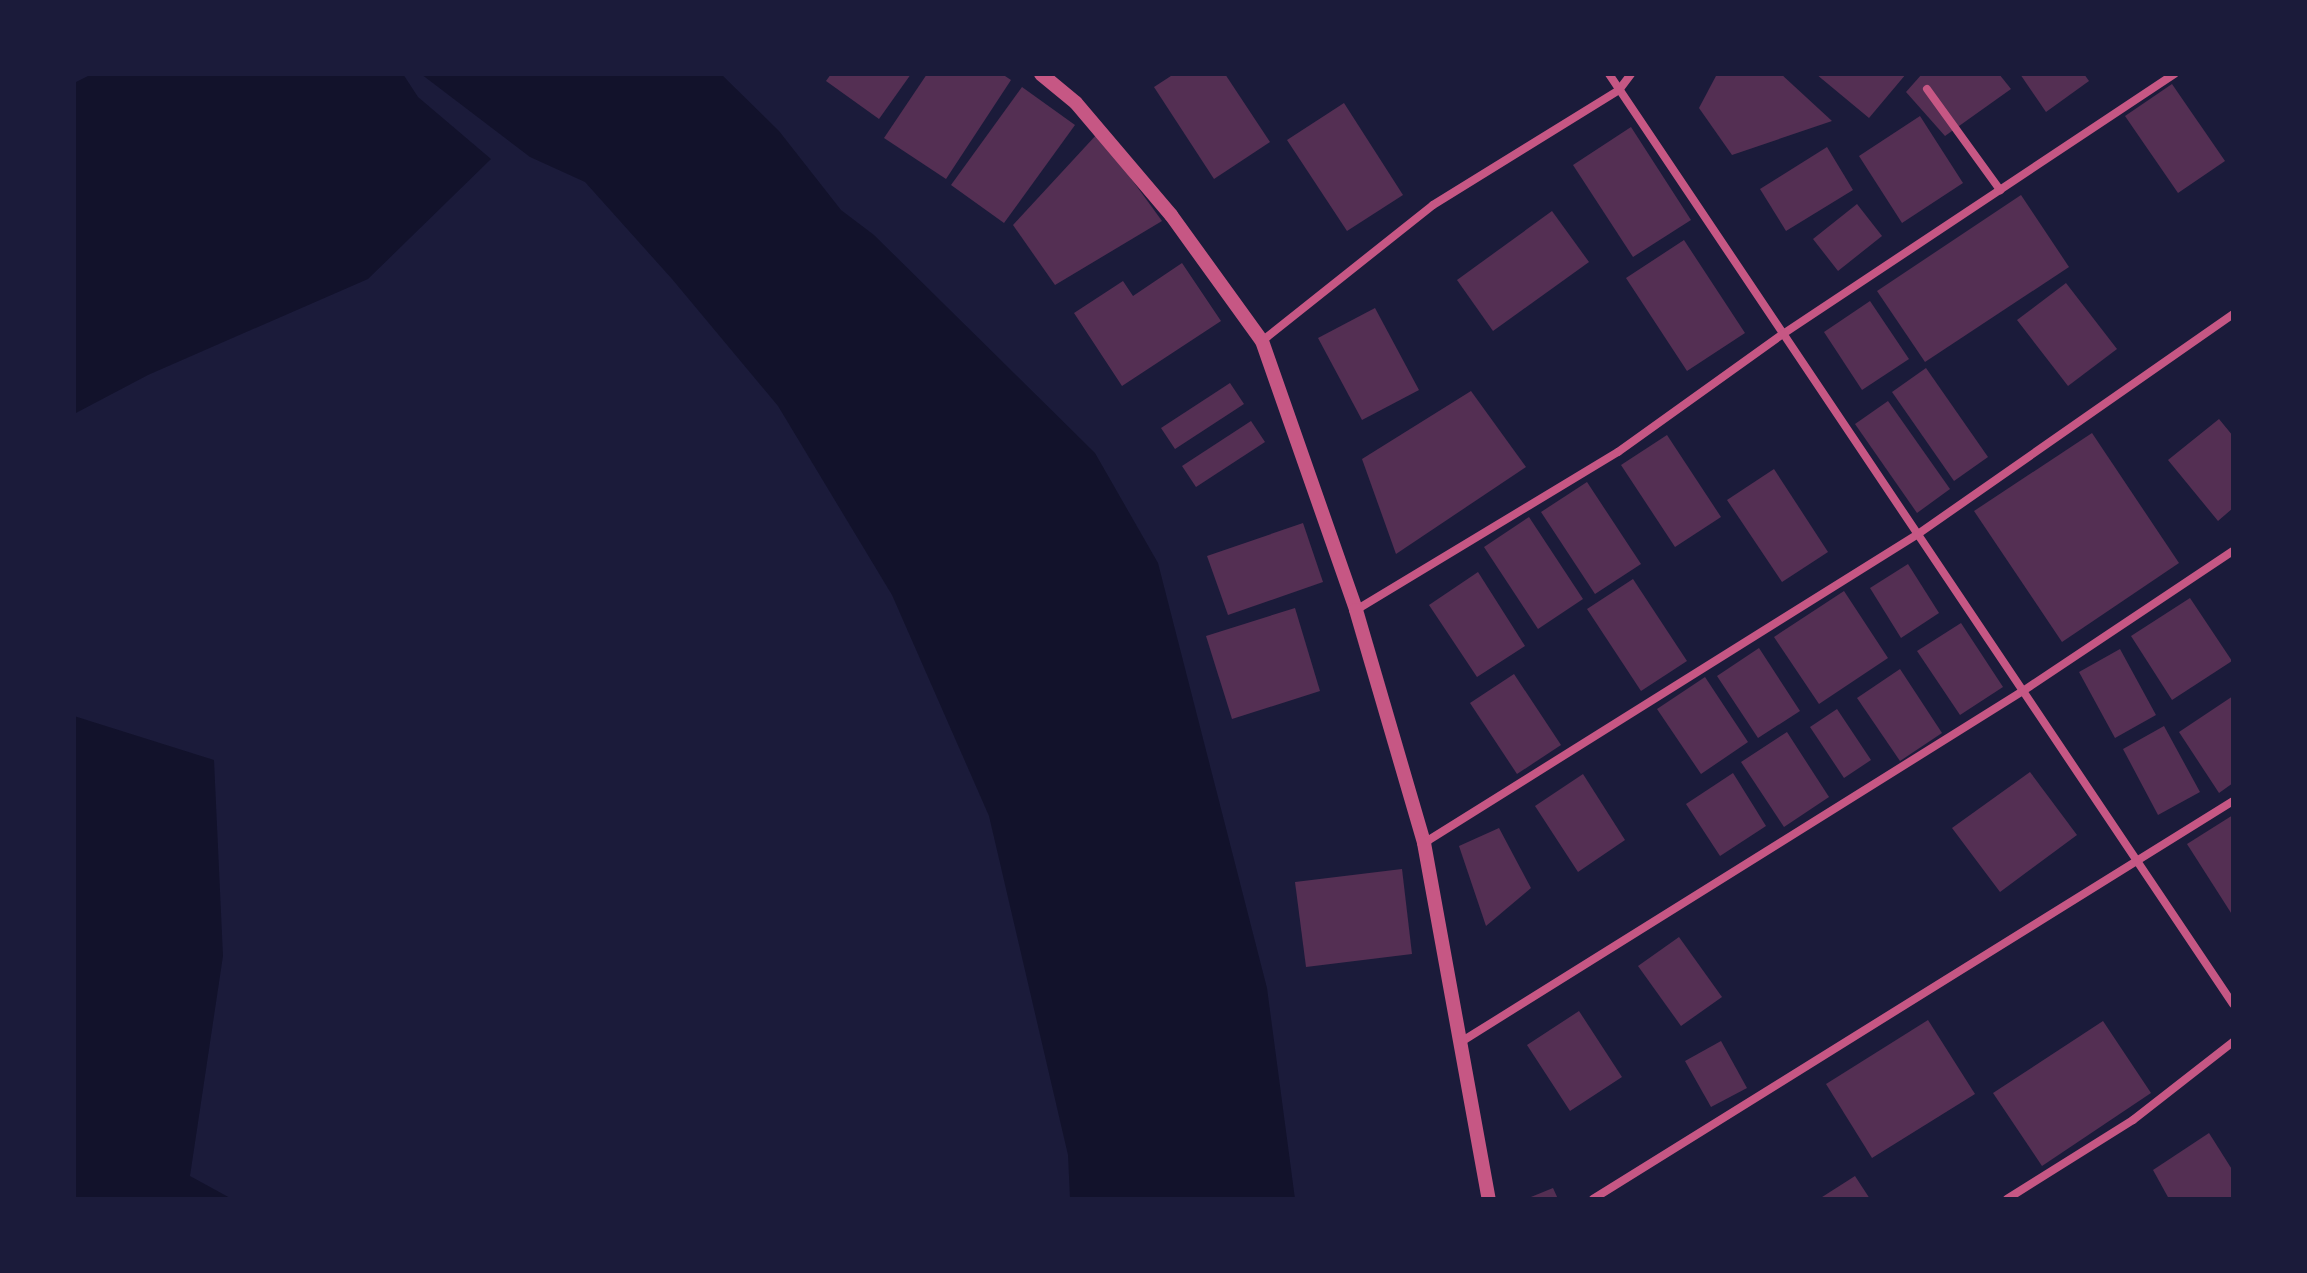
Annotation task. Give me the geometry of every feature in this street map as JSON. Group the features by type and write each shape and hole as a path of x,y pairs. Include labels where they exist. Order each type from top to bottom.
{"street":[{"path":"1041,74 1076,103 1171,215 1262,341 1356,610 1424,843 1464,1040 1489,1199"},
{"path":"1609,74 2233,1004"},
{"path":"1262,341 1433,205 1619,90 1631,74"},
{"path":"1356,610 1618,452 1783,334 2174,74"},
{"path":"1927,89 2000,190"},
{"path":"1424,843 1918,534 2233,314"},
{"path":"1464,1040 2023,691 2233,551"},
{"path":"1593,1199 2233,801"},
{"path":"2007,1199 2133,1120 2233,1042"}],"shaded area":[{"path":"92,74 403,74 418,97 491,159 368,279 148,375 74,414 74,83"},
{"path":"421,74 721,74 779,131 841,210 874,235 1095,453 1158,563 1267,988 1295,1199 1070,1199 1068,1155 989,816 892,595 778,406 672,279 585,182 530,157"},
{"path":"74,716 214,760 223,956 190,1176 232,1199 74,1199"}],"building":[{"path":"831,74 911,74 879,119 826,81"},
{"path":"927,74 1002,74 1011,80 946,179 884,138"},
{"path":"1174,74 1225,74 1270,142 1214,179 1154,87"},
{"path":"1717,74 1781,74 1832,121 1732,155 1699,108"},
{"path":"1816,74 1906,74 1869,118"},
{"path":"1922,74 1999,74 2011,89 1945,136 1906,92"},
{"path":"2020,74 2084,74 2089,81 2046,112"},
{"path":"2172,84 2225,161 2178,193 2125,116"},
{"path":"1022,87 1075,125 1004,223 951,185"},
{"path":"1344,103 1403,195 1347,231 1287,140"},
{"path":"1920,116 1963,183 1902,223 1859,156"},
{"path":"1631,127 1691,220 1633,257 1573,165"},
{"path":"1098,133 1162,221 1055,285 1013,225"},
{"path":"1827,147 1853,190 1786,231 1760,189"},
{"path":"2021,195 2069,267 1925,362 1877,291"},
{"path":"1857,204 1882,236 1838,271 1813,239"},
{"path":"1552,211 1589,262 1493,331 1457,280"},
{"path":"1684,240 1745,333 1687,371 1626,278"},
{"path":"1182,263 1221,321 1122,386 1074,313 1123,281 1133,296"},
{"path":"2066,283 2117,349 2068,386 2017,320"},
{"path":"1870,301 1909,359 1862,390 1824,332"},
{"path":"1375,308 1419,390 1362,420 1318,338"},
{"path":"1926,368 1988,457 1954,481 1892,392"},
{"path":"1230,383 1244,404 1175,449 1161,428"},
{"path":"1471,391 1526,467 1396,554 1362,459"},
{"path":"1888,401 1950,489 1917,513 1855,424"},
{"path":"2219,419 2233,436 2233,508 2218,521 2168,460"},
{"path":"1251,421 1265,442 1196,487 1182,466"},
{"path":"2092,433 2179,563 2062,642 1974,511"},
{"path":"1667,435 1721,517 1675,547 1621,465"},
{"path":"1774,469 1828,552 1782,582 1727,500"},
{"path":"1587,482 1641,564 1595,594 1541,512"},
{"path":"1529,517 1583,599 1538,629 1484,547"},
{"path":"1303,523 1323,582 1228,615 1207,556"},
{"path":"1908,564 1939,613 1901,638 1870,588"},
{"path":"1478,572 1525,646 1477,677 1429,605"},
{"path":"1633,579 1687,661 1641,691 1587,609"},
{"path":"1844,591 1888,658 1819,704 1774,637"},
{"path":"2190,598 2232,661 2172,700 2131,636"},
{"path":"1295,608 1320,691 1232,719 1206,636"},
{"path":"1961,623 2003,687 1960,715 1917,651"},
{"path":"1759,648 1800,711 1758,738 1717,676"},
{"path":"2120,649 2156,715 2115,738 2079,672"},
{"path":"1900,669 1942,733 1900,761 1857,698"},
{"path":"1514,674 1561,745 1517,774 1470,703"},
{"path":"1705,677 1748,742 1701,774 1657,709"},
{"path":"2233,696 2233,783 2219,793 2179,732"},
{"path":"1837,709 1871,760 1844,778 1810,727"},
{"path":"2164,726 2200,792 2158,815 2123,749"},
{"path":"1787,732 1829,797 1784,827 1741,762"},
{"path":"2030,772 2077,835 2000,892 1952,828"},
{"path":"1733,773 1766,826 1720,856 1686,804"},
{"path":"1583,774 1625,840 1578,872 1535,806"},
{"path":"2233,815 2233,916 2187,844"},
{"path":"1499,828 1531,888 1486,926 1459,846"},
{"path":"1402,869 1412,954 1306,967 1295,882"},
{"path":"1679,937 1722,997 1681,1026 1638,966"},
{"path":"1579,1011 1622,1077 1570,1111 1527,1045"},
{"path":"1928,1020 1975,1094 1872,1158 1826,1084"},
{"path":"2103,1021 2151,1093 2042,1166 1993,1093"},
{"path":"1721,1041 1747,1088 1711,1107 1685,1061"},
{"path":"2209,1133 2233,1171 2233,1199 2169,1199 2153,1170"},
{"path":"1855,1176 1870,1199 1819,1199"},
{"path":"1553,1188 1558,1199 1526,1199"}]}
